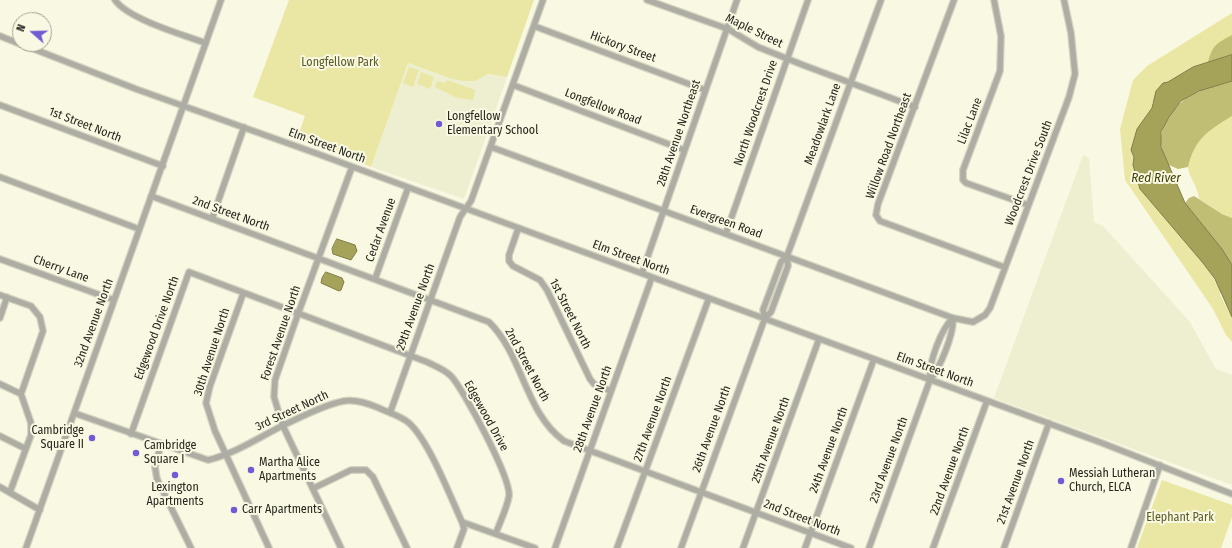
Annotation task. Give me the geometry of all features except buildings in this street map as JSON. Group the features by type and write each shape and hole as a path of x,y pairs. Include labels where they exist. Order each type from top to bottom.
{"street":[{"path":"115,0 124,9 142,19 206,43"},
{"name":"32nd Avenue North","path":"26,548 221,0"},
{"name":"29th Avenue North","path":"390,413 460,217 472,201 543,0"},
{"name":"Maple Street","path":"647,0 728,29 758,47 915,107"},
{"name":"28th Avenue Northeast","path":"642,273 737,0"},
{"name":"North Woodcrest Drive","path":"726,233 808,0"},
{"name":"Meadowlark Lane","path":"765,318 771,312 788,266 787,256 881,0"},
{"name":"Willow Road Northeast","path":"954,0 878,204 876,215 880,221 1004,267"},
{"name":"Lilac Lane","path":"994,0 1001,36 1000,71 963,170 963,180 966,183 1028,205"},
{"name":"Woodcrest Drive South","path":"953,318 973,322 985,314 1069,98 1075,74 1071,34 1064,0"},
{"name":"Hickory Street","path":"534,26 705,90"},
{"name":"Elm Street North","path":"0,36 12,41"},
{"name":"Elm Street North","path":"42,52 184,106 765,318 1160,465 1232,494"},
{"name":"Longfellow Road","path":"513,85 684,150"},
{"name":"1st Street North","path":"0,105 162,166"},
{"path":"212,219 244,127"},
{"name":"Evergreen Road","path":"491,147 662,212 726,233 953,318"},
{"name":"Forest Avenue North","path":"341,548 314,488 283,426 275,406 273,389 298,314 352,167"},
{"path":"0,177 139,229"},
{"name":"Cedar Avenue","path":"375,279 408,188"},
{"name":"2nd Street North","path":"151,196 489,322 504,342 546,425 564,441 756,512 810,534 851,548"},
{"name":"1st Street North","path":"518,228 509,255 509,261 513,266 540,280 547,290 590,379 594,384 611,390"},
{"name":"Cherry Lane","path":"0,259 114,300"},
{"name":"Edgewood Drive North","path":"131,434 189,272 298,314"},
{"name":"28th Avenue North","path":"555,548 652,277"},
{"name":"30th Avenue North","path":"243,294 210,386 206,403 212,424 269,548"},
{"path":"0,295 31,306 40,317 43,331 21,394 31,423 31,435 10,492"},
{"path":"0,318 7,298"},
{"name":"27th Avenue North","path":"617,548 709,298"},
{"name":"Edgewood Drive","path":"298,314 410,356 442,369 451,376 465,397 497,458 509,495 496,533"},
{"name":"26th Avenue North","path":"680,548 765,318"},
{"path":"930,380 936,373 953,327 953,318"},
{"name":"25th Avenue North","path":"743,548 819,339"},
{"name":"24th Avenue North","path":"805,548 874,359"},
{"name":"23rd Avenue North","path":"868,548 930,380"},
{"path":"0,384 21,394"},
{"name":"3rd Street North","path":"74,413 208,460 226,454 334,403 345,401 360,402 390,413 410,424 424,442 462,522"},
{"name":"22nd Avenue North","path":"933,548 987,401"},
{"name":"21st Avenue North","path":"1004,548 1049,424"},
{"path":"0,436 26,449"},
{"path":"161,444 155,467 157,480 191,548"},
{"path":"1131,548 1160,465"},
{"path":"314,488 351,470 366,470 373,477 407,548"},
{"path":"0,487 40,510"},
{"path":"462,522 535,548"},
{"path":"457,548 464,529 462,522"}],"shaded area":[{"path":"1232,35 1232,55 1208,63 1213,48 1222,40"},
{"name":"Longfellow Elementary School","path":"408,63 449,78 476,80 488,74 507,77 464,199 371,167"},
{"path":"1232,81 1232,116 1204,136 1194,149 1188,167 1178,169 1169,165 1162,150 1161,137 1167,121 1179,104 1203,90"},
{"path":"1083,155 1089,158 1094,222 1103,226 1190,322 1216,369 1232,375 1232,485 994,398"},
{"path":"1194,196 1222,214 1232,218 1232,265 1222,249 1185,203 1189,198"}],"green space":[{"name":"Longfellow Park","path":"289,0 534,0 507,77 488,74 475,81 463,81 449,78 408,63 371,167 297,139 305,116 253,97"},
{"path":"1232,13 1232,55 1193,67 1168,82 1152,103 1152,108 1137,129 1131,150 1134,157 1133,165 1140,189 1203,263 1221,290 1220,295 1232,317 1232,342 1226,335 1213,309 1125,180 1120,129 1133,80 1147,66"},
{"path":"409,67 419,70 413,87 403,83"},
{"path":"421,72 434,77 430,89 417,84"},
{"path":"447,80 475,90 473,100 457,98 435,87 437,81 445,83"},
{"path":"1232,116 1232,218 1222,214 1199,199 1188,167 1192,150 1203,136"},
{"name":"Elephant Park","path":"1162,480 1232,505 1232,517 1221,548 1137,548"}],"water":[{"name":"Red River","path":"1232,55 1232,81 1199,91 1181,101 1169,117 1161,132 1161,147 1185,203 1222,249 1232,265 1232,317 1215,279 1140,189 1133,165 1134,157 1131,150 1137,129 1152,108 1156,91 1163,83 1168,82 1193,67"},
{"path":"337,239 355,245 357,251 351,260 333,254 332,249"},
{"path":"326,272 342,278 344,282 341,290 339,291 321,283"}],"place":[{"name":"Longfellow Elementary School","path":"439,124"},
{"name":"Cambridge Square II","path":"92,438"},
{"name":"Cambridge Square I","path":"136,453"},
{"name":"Martha Alice Apartments","path":"251,470"},
{"name":"Lexington Apartments","path":"175,475"},
{"name":"Messiah Lutheran Church, ELCA","path":"1061,481"},
{"name":"Carr Apartments","path":"234,510"}]}
